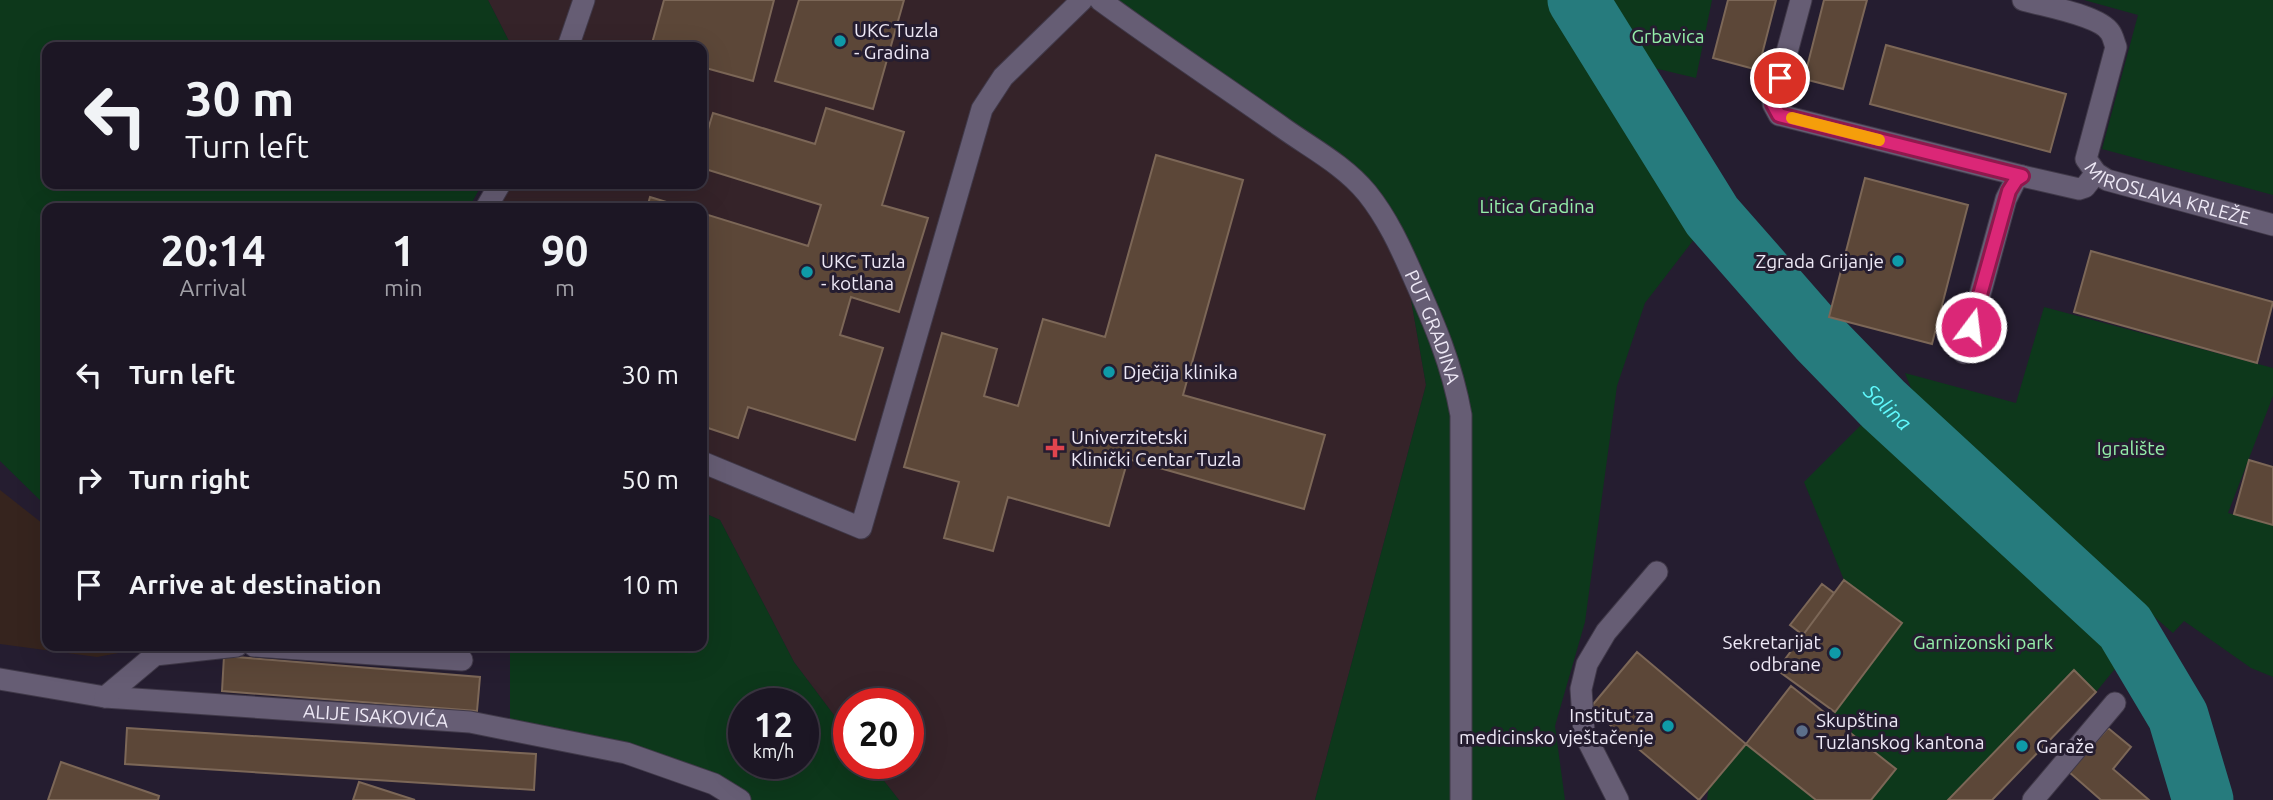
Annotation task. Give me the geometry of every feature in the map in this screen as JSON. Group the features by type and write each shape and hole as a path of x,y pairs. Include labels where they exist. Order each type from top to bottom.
{"street":[{"path":"570,42 584,0"},
{"path":"707,464 861,528 982,109 1003,77 1082,0"},
{"name":"PUT GRADINA","path":"1100,0 1337,165 1366,191 1389,223 1403,254 1439,335 1454,377 1461,415 1461,800"},
{"path":"1801,0 1773,104 1779,115 2079,189 2085,187 2096,173"},
{"name":"MIROSLAVA KRLEŽE","path":"2023,0 2088,18 2109,29 2113,36 2116,47 2086,159 2096,173 2107,180 2273,225"},
{"path":"1964,352 2009,191 2022,176"},
{"path":"1618,800 1584,733 1581,690 1587,664 1606,632 1657,572"},
{"path":"105,697 155,654 185,651"},
{"path":"328,651 462,660"},
{"name":"ALIJE ISAKOVIĆA","path":"0,679 105,697 470,722 626,753 715,784 740,800"},
{"path":"2034,800 2115,704"}],"shaded area":[{"name":"Univerzitetski Klinički Centar Tuzla","path":"488,0 1100,0 1337,165 1403,254 1426,385 1315,800 899,800 883,779 924,779 924,688 833,688 833,714 819,695 819,688 814,688 794,662 720,520 707,514 707,203 483,203 490,189 707,189 707,42 509,42"},
{"path":"0,490 42,523 42,650 0,644"},
{"path":"52,651 129,651 97,657"}],"green space":[{"path":"0,0 488,0 509,42 42,42 42,189 479,189 472,203 42,203 42,502 0,461"},
{"name":"Litica Gradina","path":"1100,0 1578,0 1712,216 1645,303 1617,386 1585,622 1555,726 1565,800 1315,800 1426,385 1403,254 1365,191"},
{"name":"Grbavica","path":"1604,0 1712,0 1696,78 1637,64"},
{"path":"2084,0 2273,0 2273,195 2102,149 2138,15"},
{"name":"Igralište","path":"2044,307 2273,368 2273,396 2228,513 2273,525 2273,677 2251,668 2184,621 2173,633 1922,416 1905,373 2016,403"},
{"name":"Garnizonski park","path":"1861,425 2128,653 2096,692 2073,670 1948,800 1871,800 1896,769 1833,719 1835,712 1902,623 1844,580 1804,482"},
{"path":"707,514 720,520 794,662 814,688 728,688 728,779 819,779 819,695 833,714 833,779 883,779 899,800 740,800 714,784 510,730 510,651 707,651"},
{"path":"1746,744 1816,800 1707,800 1709,785"}],"building":[{"path":"664,0 774,0 753,81 707,68 707,42 652,42"},
{"name":"UKC Tuzla - Gradina","path":"799,0 904,0 873,109 775,81"},
{"name":"UKC Tuzla - Gradina","path":"799,0 904,0 873,109 775,81"},
{"path":"1728,0 1776,0 1758,70 1713,58"},
{"path":"1824,0 1867,0 1843,89 1804,79"},
{"path":"1886,45 2066,94 2050,152 1870,104"},
{"name":"UKC Tuzla - kotlana","path":"826,108 904,132 882,205 928,218 899,312 851,297 840,335 883,348 855,440 748,407 738,438 707,428 707,215 808,246 821,205 707,170 707,133 713,113 815,144"},
{"name":"Dječija klinika","path":"1156,155 1243,180 1183,395 1325,435 1304,509 1128,459 1109,526 1008,497 993,551 944,538 959,482 904,467 942,333 997,349 984,396 1018,406 1043,319 1105,337"},
{"name":"Zgrada Grijanje","path":"1865,178 1968,205 1932,344 1829,317"},
{"path":"650,197 670,203 648,203"},
{"path":"2091,251 2273,302 2257,363 2074,312"},
{"path":"2249,460 2273,467 2273,525 2234,514"},
{"name":"Sekretarijat odbrane","path":"1844,580 1902,623 1835,712 1777,670"},
{"path":"1822,584 1834,593 1803,635 1790,625"},
{"name":"Institut za medicinsko vještačenje","path":"1637,652 1746,744 1699,800 1590,708"},
{"path":"224,656 480,677 477,711 222,691"},
{"name":"Garaže","path":"2074,670 2096,692 1992,800 1948,800"},
{"name":"Skupština Tuzlanskog kantona","path":"1791,686 1896,769 1871,800 1816,800 1746,744"},
{"path":"127,728 536,754 534,790 125,764"},
{"name":"Garaže","path":"2108,728 2131,747 2113,769 2149,800 2101,800 2069,772"},
{"path":"61,762 159,796 158,800 48,800"},
{"path":"359,782 415,800 353,800"}],"waterway":[{"name":"Solina","path":"1578,0 1712,216 1818,337 1883,404 2125,627 2178,716 2203,800"}],"slow traffic":[{"path":"1792,118 1879,140"}],"place":[{"name":"UKC Tuzla - Gradina","path":"840,41"},
{"name":"Zgrada Grijanje","path":"1898,261"},
{"name":"UKC Tuzla - kotlana","path":"807,272"},
{"name":"Dječija klinika","path":"1109,372"},
{"name":"Univerzitetski Klinički Centar Tuzla","path":"1055,448"},
{"name":"Sekretarijat odbrane","path":"1835,653"},
{"name":"Institut za medicinsko vještačenje","path":"1668,726"},
{"name":"Skupština Tuzlanskog kantona","path":"1802,731"},
{"name":"Garaže","path":"2022,746"}],"route":[{"path":"1780,78 1773,104 1779,115 2022,176 2009,191 1971,327"}]}
